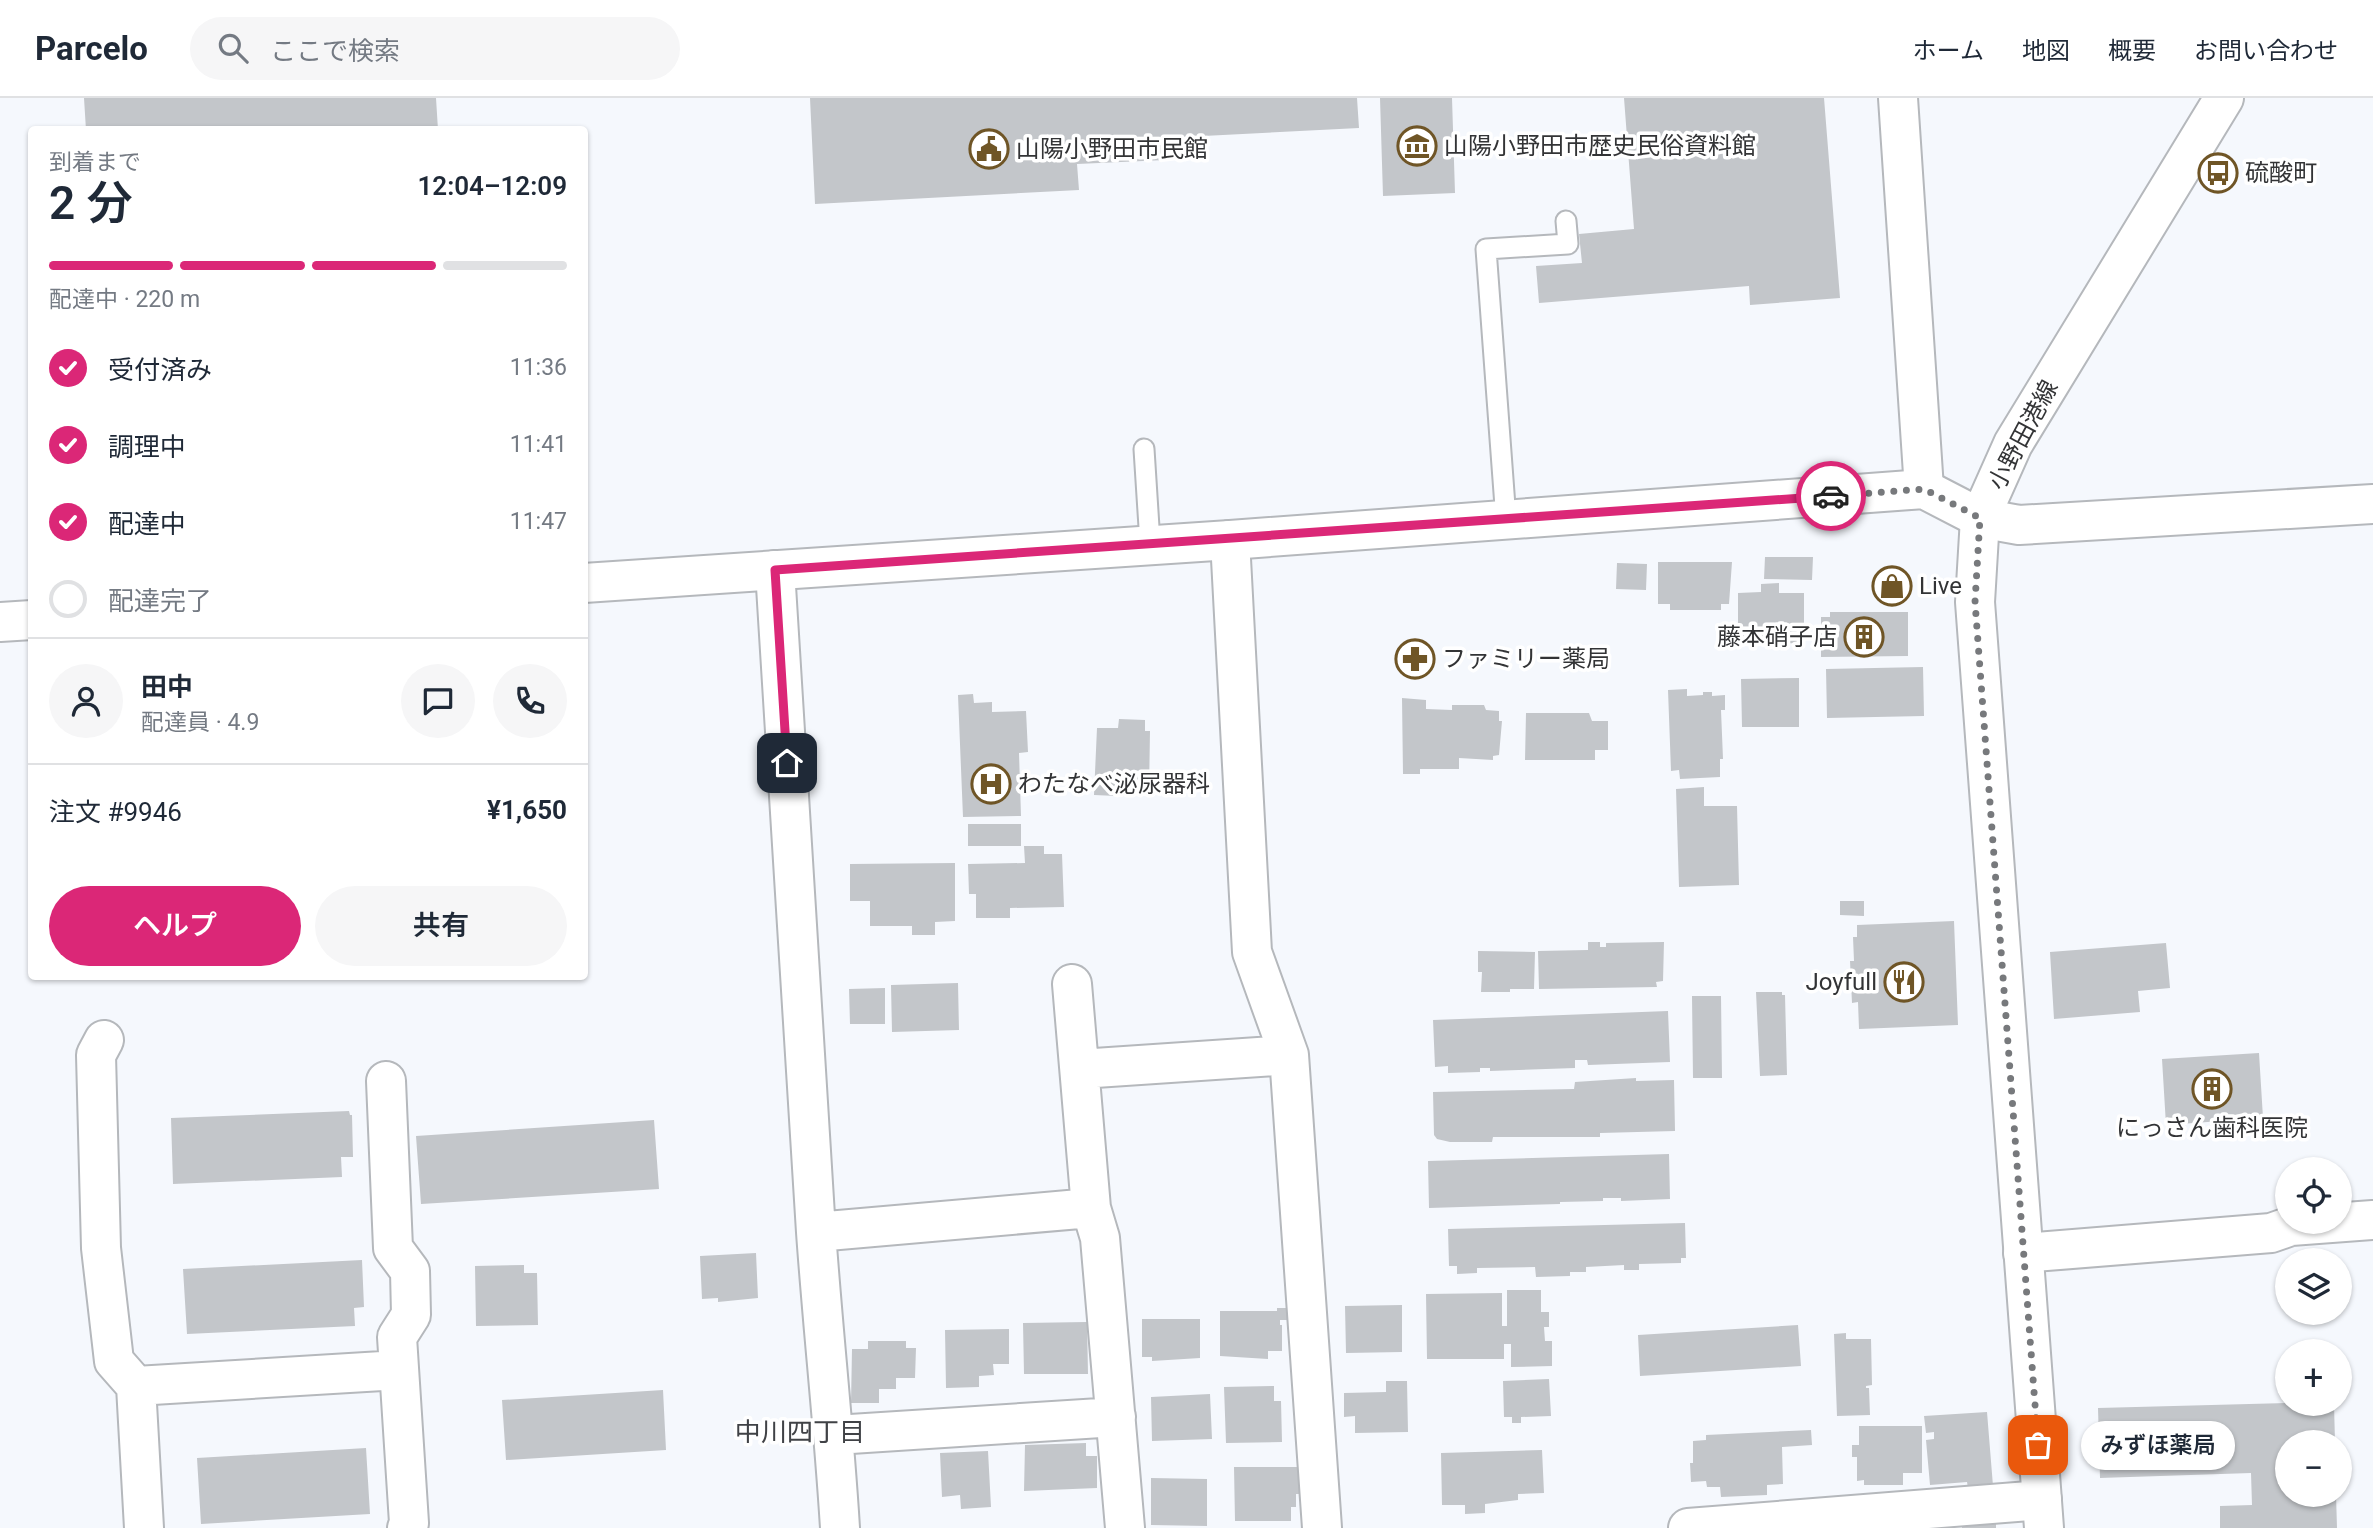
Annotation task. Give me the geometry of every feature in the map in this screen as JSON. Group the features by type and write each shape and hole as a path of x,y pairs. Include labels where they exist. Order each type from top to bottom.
{"street":[{"path":"1898,98 1924,489"},
{"name":"小野田港線","path":"2043,1514 1975,602 1980,518 2013,444 2224,98"},
{"path":"588,583 1150,543 1230,540 1924,489 1980,518 2020,525 2373,504"},
{"path":"1230,540 1252,952 1289,1055 1322,1528"},
{"path":"775,570 816,1232 830,1406 835,1435 840,1528"},
{"path":"0,622 28,620"},
{"path":"1072,984 1091,1208 1100,1238 1125,1528"},
{"path":"104,1040 96,1055 101,1248 114,1361 136,1386 144,1528"},
{"path":"1080,1069 1289,1055"},
{"path":"386,1081 393,1248 410,1271 411,1315 397,1337 409,1523 407,1528"},
{"path":"816,1232 1091,1208"},
{"path":"2022,1253 2271,1233 2291,1226 2373,1220"},
{"path":"136,1386 399,1370"},
{"path":"835,1435 1116,1417"},
{"path":"1688,1528 2043,1514"}],"lane":[{"path":"1506,520 1486,249 1567,244 1566,221"},
{"path":"1144,449 1150,543"}],"building":[{"path":"84,98 436,98 438,126 86,126"},
{"name":"山陽小野田市民館","path":"810,98 1357,98 1359,128 1164,138 1165,160 1077,164 1079,190 815,204"},
{"name":"山陽小野田市歴史民俗資料館","path":"1380,98 1452,98 1455,193 1383,196"},
{"path":"1624,98 1824,98 1840,298 1750,305 1749,286 1539,303 1536,266 1582,263 1579,234 1634,229"},
{"path":"1765,557 1813,557 1812,580 1764,579"},
{"path":"1658,562 1732,562 1729,604 1721,604 1721,610 1670,610 1670,604 1658,604"},
{"path":"1617,563 1647,564 1646,590 1616,589"},
{"path":"1779,583 1779,593 1804,593 1804,643 1745,644 1745,639 1738,640 1738,593 1761,592 1761,584"},
{"name":"藤本硝子店","path":"1830,612 1908,612 1908,656 1821,657 1821,617 1830,617"},
{"path":"1923,667 1924,716 1827,718 1826,669"},
{"path":"1799,678 1799,727 1742,727 1741,679"},
{"path":"1687,689 1687,696 1703,695 1703,692 1712,692 1712,696 1725,695 1725,710 1721,710 1723,759 1720,759 1720,777 1680,779 1679,770 1671,771 1668,690"},
{"name":"わたなべ泌尿器科","path":"973,694 974,703 992,702 992,712 1026,711 1028,752 1019,753 1021,816 963,817 958,695"},
{"path":"1402,698 1426,700 1426,709 1452,710 1452,705 1484,705 1486,710 1499,711 1499,721 1502,721 1499,755 1493,756 1493,760 1459,758 1459,769 1420,769 1420,774 1403,774"},
{"path":"1526,713 1589,713 1592,721 1608,721 1608,750 1595,750 1595,760 1525,760"},
{"path":"1119,719 1145,720 1145,731 1150,731 1149,792 1117,792 1117,796 1094,795 1097,728 1118,728"},
{"path":"1704,787 1704,806 1737,806 1739,885 1679,887 1676,789"},
{"path":"968,824 1021,824 1021,846 968,846"},
{"path":"1024,846 1044,846 1044,854 1062,854 1064,907 1010,908 1010,918 976,918 976,894 969,894 968,864 1025,863"},
{"path":"955,863 955,921 935,922 935,935 912,935 912,926 870,926 870,901 850,901 850,864"},
{"path":"1840,901 1864,901 1864,916 1840,915"},
{"name":"Joyfull","path":"1954,921 1958,1025 1859,1029 1858,1002 1852,1003 1850,961 1854,961 1853,937 1857,937 1857,925"},
{"path":"1588,942 1600,942 1600,947 1606,947 1606,943 1664,942 1663,981 1656,982 1657,987 1539,989 1538,951 1588,950"},
{"path":"2166,943 2170,988 2138,991 2140,1012 2054,1019 2050,952"},
{"path":"1478,951 1535,952 1534,989 1481,992 1482,972 1478,972"},
{"path":"958,983 959,1030 892,1032 891,985"},
{"path":"885,988 885,1024 850,1024 849,989"},
{"path":"1756,992 1782,992 1782,995 1785,995 1787,1075 1760,1076"},
{"path":"1692,996 1721,996 1722,1078 1693,1078"},
{"path":"1668,1011 1670,1062 1588,1065 1587,1060 1575,1060 1575,1068 1490,1071 1490,1068 1480,1068 1480,1072 1448,1073 1448,1066 1435,1067 1433,1020"},
{"name":"にっさん歯科医院","path":"2259,1053 2263,1118 2166,1125 2162,1059"},
{"path":"1636,1078 1636,1081 1674,1080 1675,1131 1600,1133 1600,1137 1493,1137 1492,1142 1450,1142 1437,1139 1434,1135 1433,1092 1574,1089 1575,1082"},
{"path":"349,1111 352,1115 353,1157 341,1157 342,1177 173,1184 171,1118"},
{"path":"654,1120 659,1189 421,1204 416,1136"},
{"path":"1669,1154 1670,1199 1621,1201 1621,1198 1603,1198 1603,1201 1560,1204 1429,1208 1428,1161"},
{"path":"1685,1223 1686,1258 1681,1258 1681,1263 1639,1264 1639,1270 1624,1270 1624,1265 1586,1267 1586,1272 1570,1272 1570,1276 1536,1277 1535,1267 1477,1268 1477,1273 1457,1274 1457,1266 1449,1266 1448,1229"},
{"path":"756,1253 758,1298 718,1302 718,1298 702,1299 700,1256"},
{"path":"362,1260 364,1307 354,1308 355,1326 187,1334 183,1269"},
{"path":"524,1265 524,1273 537,1273 538,1325 476,1326 475,1266"},
{"path":"1507,1290 1541,1290 1541,1312 1549,1312 1549,1327 1544,1327 1545,1341 1552,1341 1552,1366 1511,1367 1511,1344 1504,1344 1504,1359 1427,1359 1426,1294 1502,1293 1502,1326 1507,1326"},
{"path":"1402,1305 1402,1352 1346,1353 1345,1306"},
{"path":"1277,1308 1292,1308 1292,1320 1280,1320 1282,1351 1268,1351 1268,1359 1220,1356 1220,1311 1277,1311"},
{"path":"1142,1319 1200,1319 1200,1358 1152,1361 1152,1357 1142,1357"},
{"path":"1087,1322 1088,1374 1024,1374 1023,1323"},
{"path":"1798,1325 1801,1366 1640,1376 1638,1335"},
{"path":"1009,1329 1009,1364 993,1364 994,1375 979,1376 979,1387 946,1388 945,1330"},
{"path":"1846,1333 1846,1339 1871,1339 1872,1385 1866,1386 1869,1388 1870,1415 1837,1416 1834,1334"},
{"path":"868,1341 906,1341 906,1348 916,1348 915,1378 896,1378 896,1389 879,1389 879,1403 851,1403 852,1349 868,1349"},
{"path":"1549,1379 1551,1416 1521,1417 1521,1423 1512,1423 1512,1417 1504,1417 1503,1381"},
{"path":"1386,1381 1407,1381 1408,1432 1355,1433 1355,1416 1344,1417 1344,1393 1386,1392"},
{"path":"1274,1386 1274,1401 1281,1401 1282,1442 1226,1443 1224,1387"},
{"path":"663,1390 666,1450 506,1460 502,1400"},
{"path":"1210,1394 1212,1439 1152,1441 1151,1397"},
{"path":"2275,1403 2275,1416 2334,1416 2335,1430 2275,1430 2275,1507 2336,1507 2337,1528 2220,1528 2220,1506 2252,1505 2251,1473 2100,1478 2098,1408"},
{"path":"1987,1412 1993,1486 1968,1488 1967,1482 1930,1485 1926,1440 1934,1439 1934,1432 1926,1433 1924,1416"},
{"path":"1859,1426 1922,1426 1922,1473 1903,1473 1903,1485 1864,1485 1864,1480 1857,1481 1857,1457 1852,1457 1852,1445 1859,1445"},
{"path":"1811,1430 1812,1445 1782,1447 1783,1484 1767,1485 1767,1495 1721,1497 1720,1487 1707,1487 1706,1481 1691,1482 1693,1441 1706,1440 1706,1435"},
{"path":"1086,1443 1086,1456 1097,1456 1097,1488 1024,1491 1025,1445"},
{"path":"366,1448 370,1514 201,1524 197,1458"},
{"path":"1542,1450 1544,1493 1518,1494 1518,1500 1485,1504 1485,1513 1465,1514 1465,1505 1442,1505 1441,1453"},
{"path":"988,1451 991,1507 961,1509 960,1495 942,1497 940,1453"},
{"path":"1234,1467 1299,1467 1299,1494 1296,1494 1296,1507 1291,1507 1291,1521 1235,1521"},
{"path":"1151,1478 1207,1479 1207,1526 1151,1525"},
{"path":"1996,1522 1996,1528 1962,1528 1962,1524"}],"way so far":[{"path":"1831,496 1924,489 1980,518 1975,602 2038,1445"}],"place":[{"name":"山陽小野田市歴史民俗資料館","path":"1417,146"},
{"name":"山陽小野田市民館","path":"989,149"},
{"name":"硫酸町","path":"2218,173"},
{"name":"Live","path":"1892,586"},
{"name":"藤本硝子店","path":"1864,637"},
{"name":"ファミリー薬局","path":"1415,659"},
{"name":"わたなべ泌尿器科","path":"991,784"},
{"name":"Joyfull","path":"1904,982"},
{"name":"にっさん歯科医院","path":"2212,1089"},
{"name":"みずほ薬局","path":"2038,1445"}],"district":[{"name":"中川四丁目","path":"800,1432"}],"route":[{"path":"787,763 775,570 1831,496"}]}
